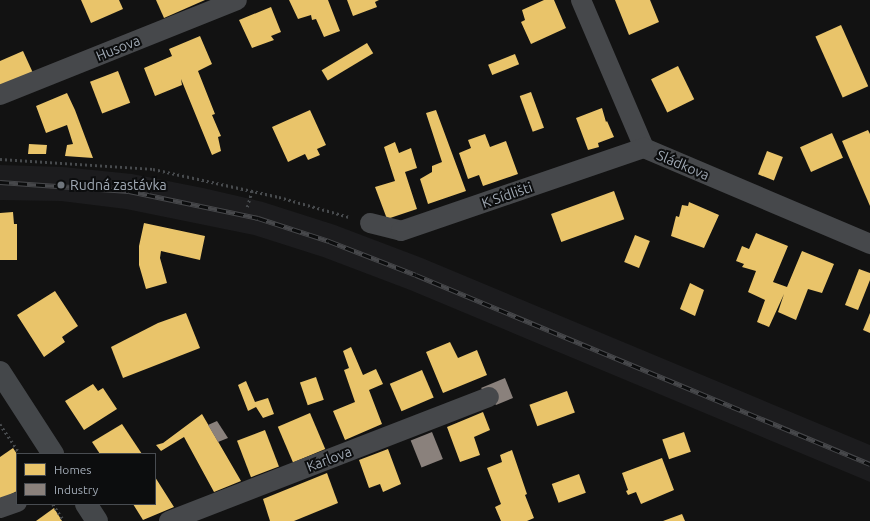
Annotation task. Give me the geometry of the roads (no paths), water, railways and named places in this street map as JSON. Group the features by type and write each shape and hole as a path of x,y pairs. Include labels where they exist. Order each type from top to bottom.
{"main road":[{"path":"0,372 52,453"},
{"path":"87,505 97,521"}],"street":[{"name":"Husova","path":"0,95 237,0"},
{"name":"Sládkova","path":"581,0 644,148 870,244"},
{"name":"K Sídlišti","path":"370,223 401,230 644,148"},
{"name":"Karlova","path":"169,521 489,397"},
{"path":"0,508 16,502"}],"railway":[{"path":"0,182 129,191 258,218 329,241 416,275 870,464"}],"place":[{"name":"Rudná zastávka","path":"61,185"}]}
